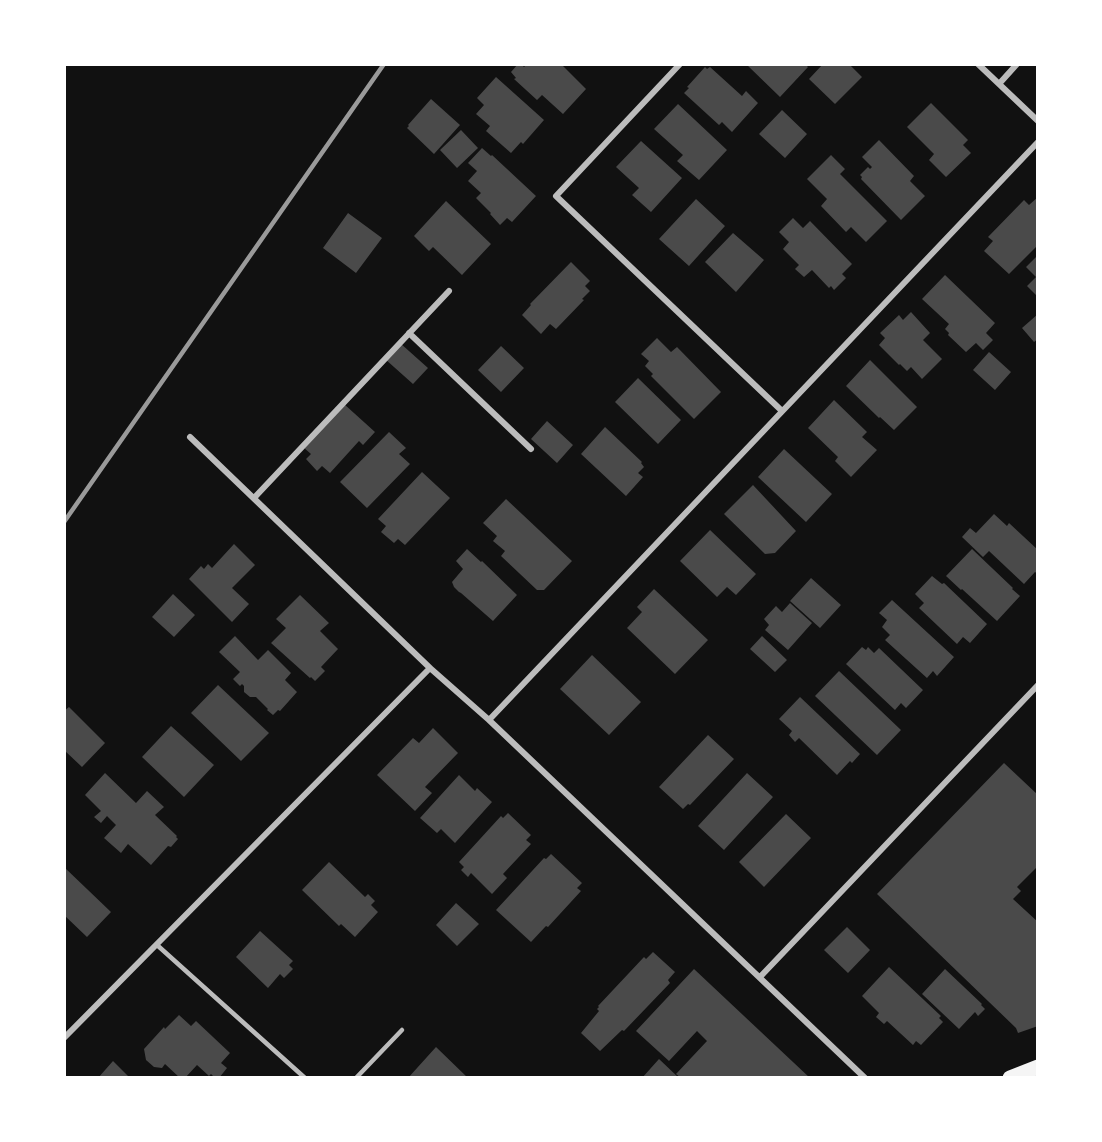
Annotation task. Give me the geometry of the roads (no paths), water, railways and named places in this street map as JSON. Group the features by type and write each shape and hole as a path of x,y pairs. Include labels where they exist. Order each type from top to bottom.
{"main road":[{"path":"1010,1077 1038,1067"}],"street":[{"path":"681,64 556,196 782,411"},
{"path":"978,64 1038,121"},
{"path":"999,84 1017,64"},
{"path":"489,720 1038,142"},
{"path":"254,498 449,291"},
{"path":"409,333 531,449"},
{"path":"190,437 430,668 489,720 865,1077"},
{"path":"64,1038 430,668"},
{"path":"760,977 1038,685"}],"lane":[{"path":"157,945 305,1077"},
{"path":"356,1077 402,1030"}],"railway":[{"path":"64,522 384,64"}]}
